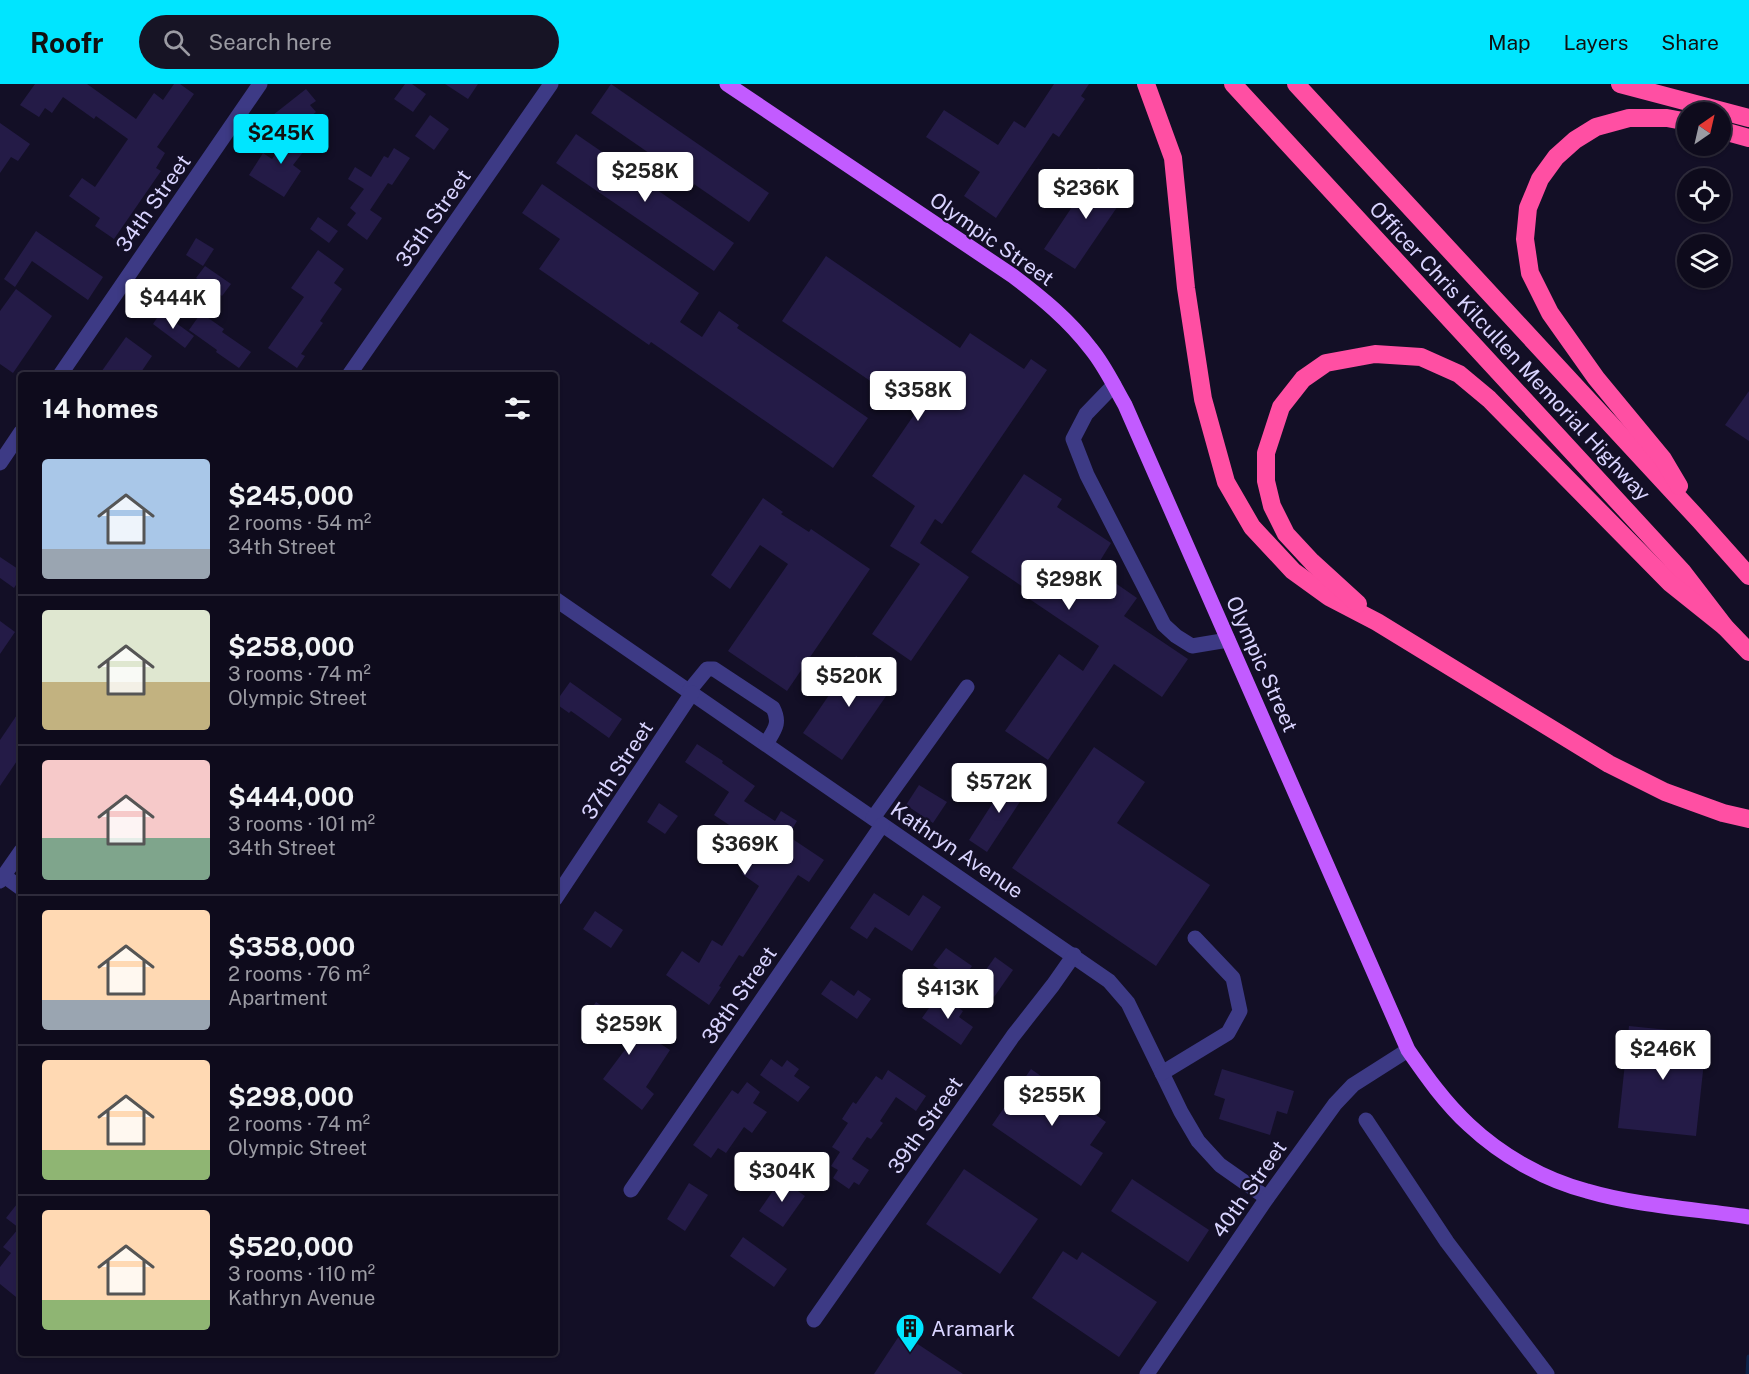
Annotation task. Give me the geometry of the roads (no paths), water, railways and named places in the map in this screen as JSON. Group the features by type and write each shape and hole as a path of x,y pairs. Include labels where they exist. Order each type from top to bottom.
{"highway":[{"path":"1146,84 1173,158 1186,288 1203,399 1226,483 1252,527 1293,571 1329,597 1377,622 1609,764 1665,792 1723,813 1749,819"},
{"name":"Officer Chris Kilcullen Memorial Highway","path":"1233,84 1682,571 1725,627 1749,652"},
{"name":"Officer Chris Kilcullen Memorial Highway","path":"1296,84 1749,576"},
{"path":"1620,84 1749,118"},
{"path":"1677,120 1667,118 1629,118 1596,127 1575,140 1556,157 1540,179 1528,208 1525,239 1530,273 1550,313 1596,378 1663,459 1700,521"},
{"path":"1731,133 1749,138"},
{"path":"1377,622 1312,562 1286,534 1272,506 1266,481 1266,453 1281,407 1303,379 1326,363 1375,354 1421,357 1459,374 1489,399 1670,582 1725,627"}],"main road":[{"name":"Olympic Street","path":"727,84 1013,276 1042,298 1092,349 1125,405 1408,1050 1444,1098 1468,1124 1493,1145 1553,1179 1585,1191 1616,1198 1749,1217"}],"street":[{"name":"34th Street","path":"62,372 260,84"},
{"name":"35th Street","path":"351,372 551,84"},
{"path":"1114,385 1086,414 1073,439 1087,475 1164,625 1192,646 1228,640"},
{"path":"0,463 18,436"},
{"name":"Kathryn Avenue","path":"558,601 1109,981 1128,1003 1181,1113 1198,1141 1220,1165 1267,1198"},
{"name":"37th Street","path":"558,894 707,669 714,669 773,708 778,717 776,727 766,744"},
{"name":"38th Street","path":"631,1190 967,687"},
{"path":"18,854 2,878 18,886"},
{"path":"1162,1073 1228,1033 1240,1011 1233,978 1195,938"},
{"name":"39th Street","path":"814,1320 1013,1036 1074,956"},
{"name":"40th Street","path":"1147,1374 1267,1198 1335,1104 1353,1085 1408,1050"},
{"path":"1366,1120 1447,1242 1547,1374"}],"waterway":[{"path":"1748,1374 1749,1357"}],"place":[{"name":"Aramark","path":"910,1354"}]}
